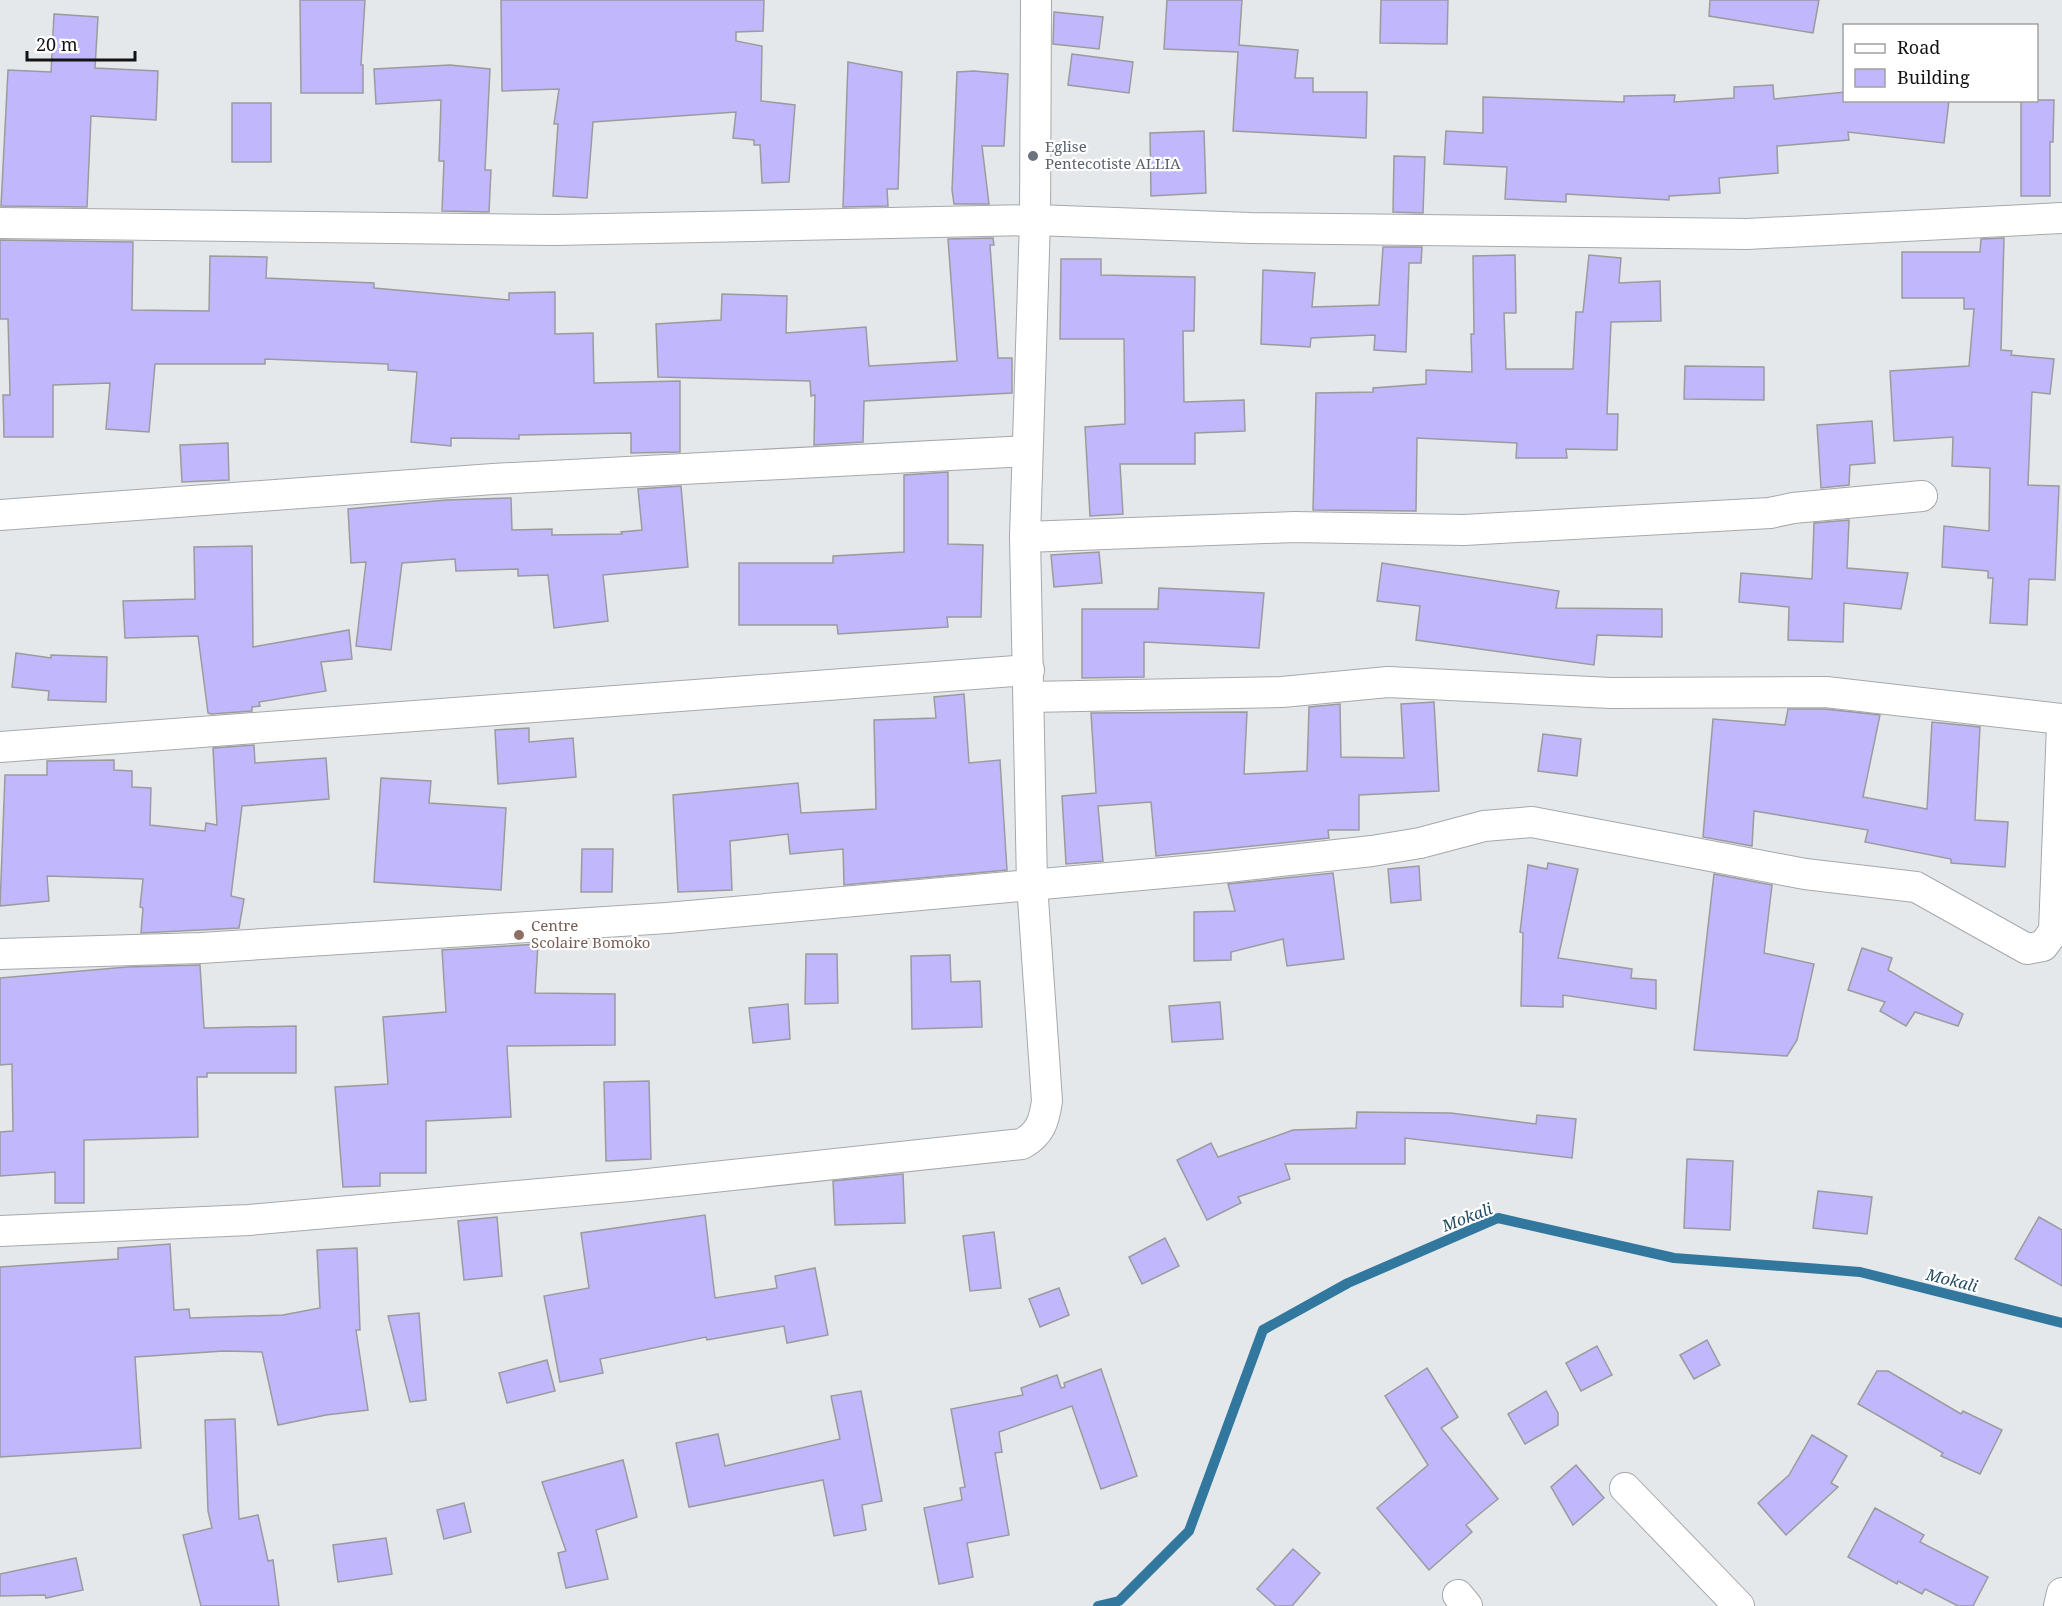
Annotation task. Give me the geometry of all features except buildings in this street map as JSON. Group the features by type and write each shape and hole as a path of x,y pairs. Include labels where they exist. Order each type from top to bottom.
{"street":[{"path":"0,1231 249,1220 629,1186 1023,1144 1034,1137 1043,1124 1047,1101 1032,884 1025,537 1035,220 1035,0"},
{"path":"0,223 554,230 1035,220 1250,228 1747,234 2062,218"},
{"path":"0,515 492,479 1027,451"},
{"path":"1025,537 1294,527 1464,530 1770,513 1793,508 1922,496"},
{"path":"0,747 1029,684 1282,692 1388,682 1611,693 1826,692 2062,719"},
{"path":"0,954 213,947 667,918 1218,868 1372,851 1420,843 1484,826 1532,822 1805,874 1916,887 2027,949 2043,946 2054,931 2062,726"},
{"path":"1625,1488 1739,1606"},
{"path":"2059,1606 2062,1593"}],"waterway":[{"name":"Mokali","path":"1098,1606 1119,1601 1189,1531 1263,1330 1348,1283 1498,1218 1674,1258 1860,1272 2062,1323"}],"place":[{"name":"Eglise Pentecotiste ALLIA","path":"1033,156"},
{"name":"Centre Scolaire Bomoko","path":"519,935"}]}
